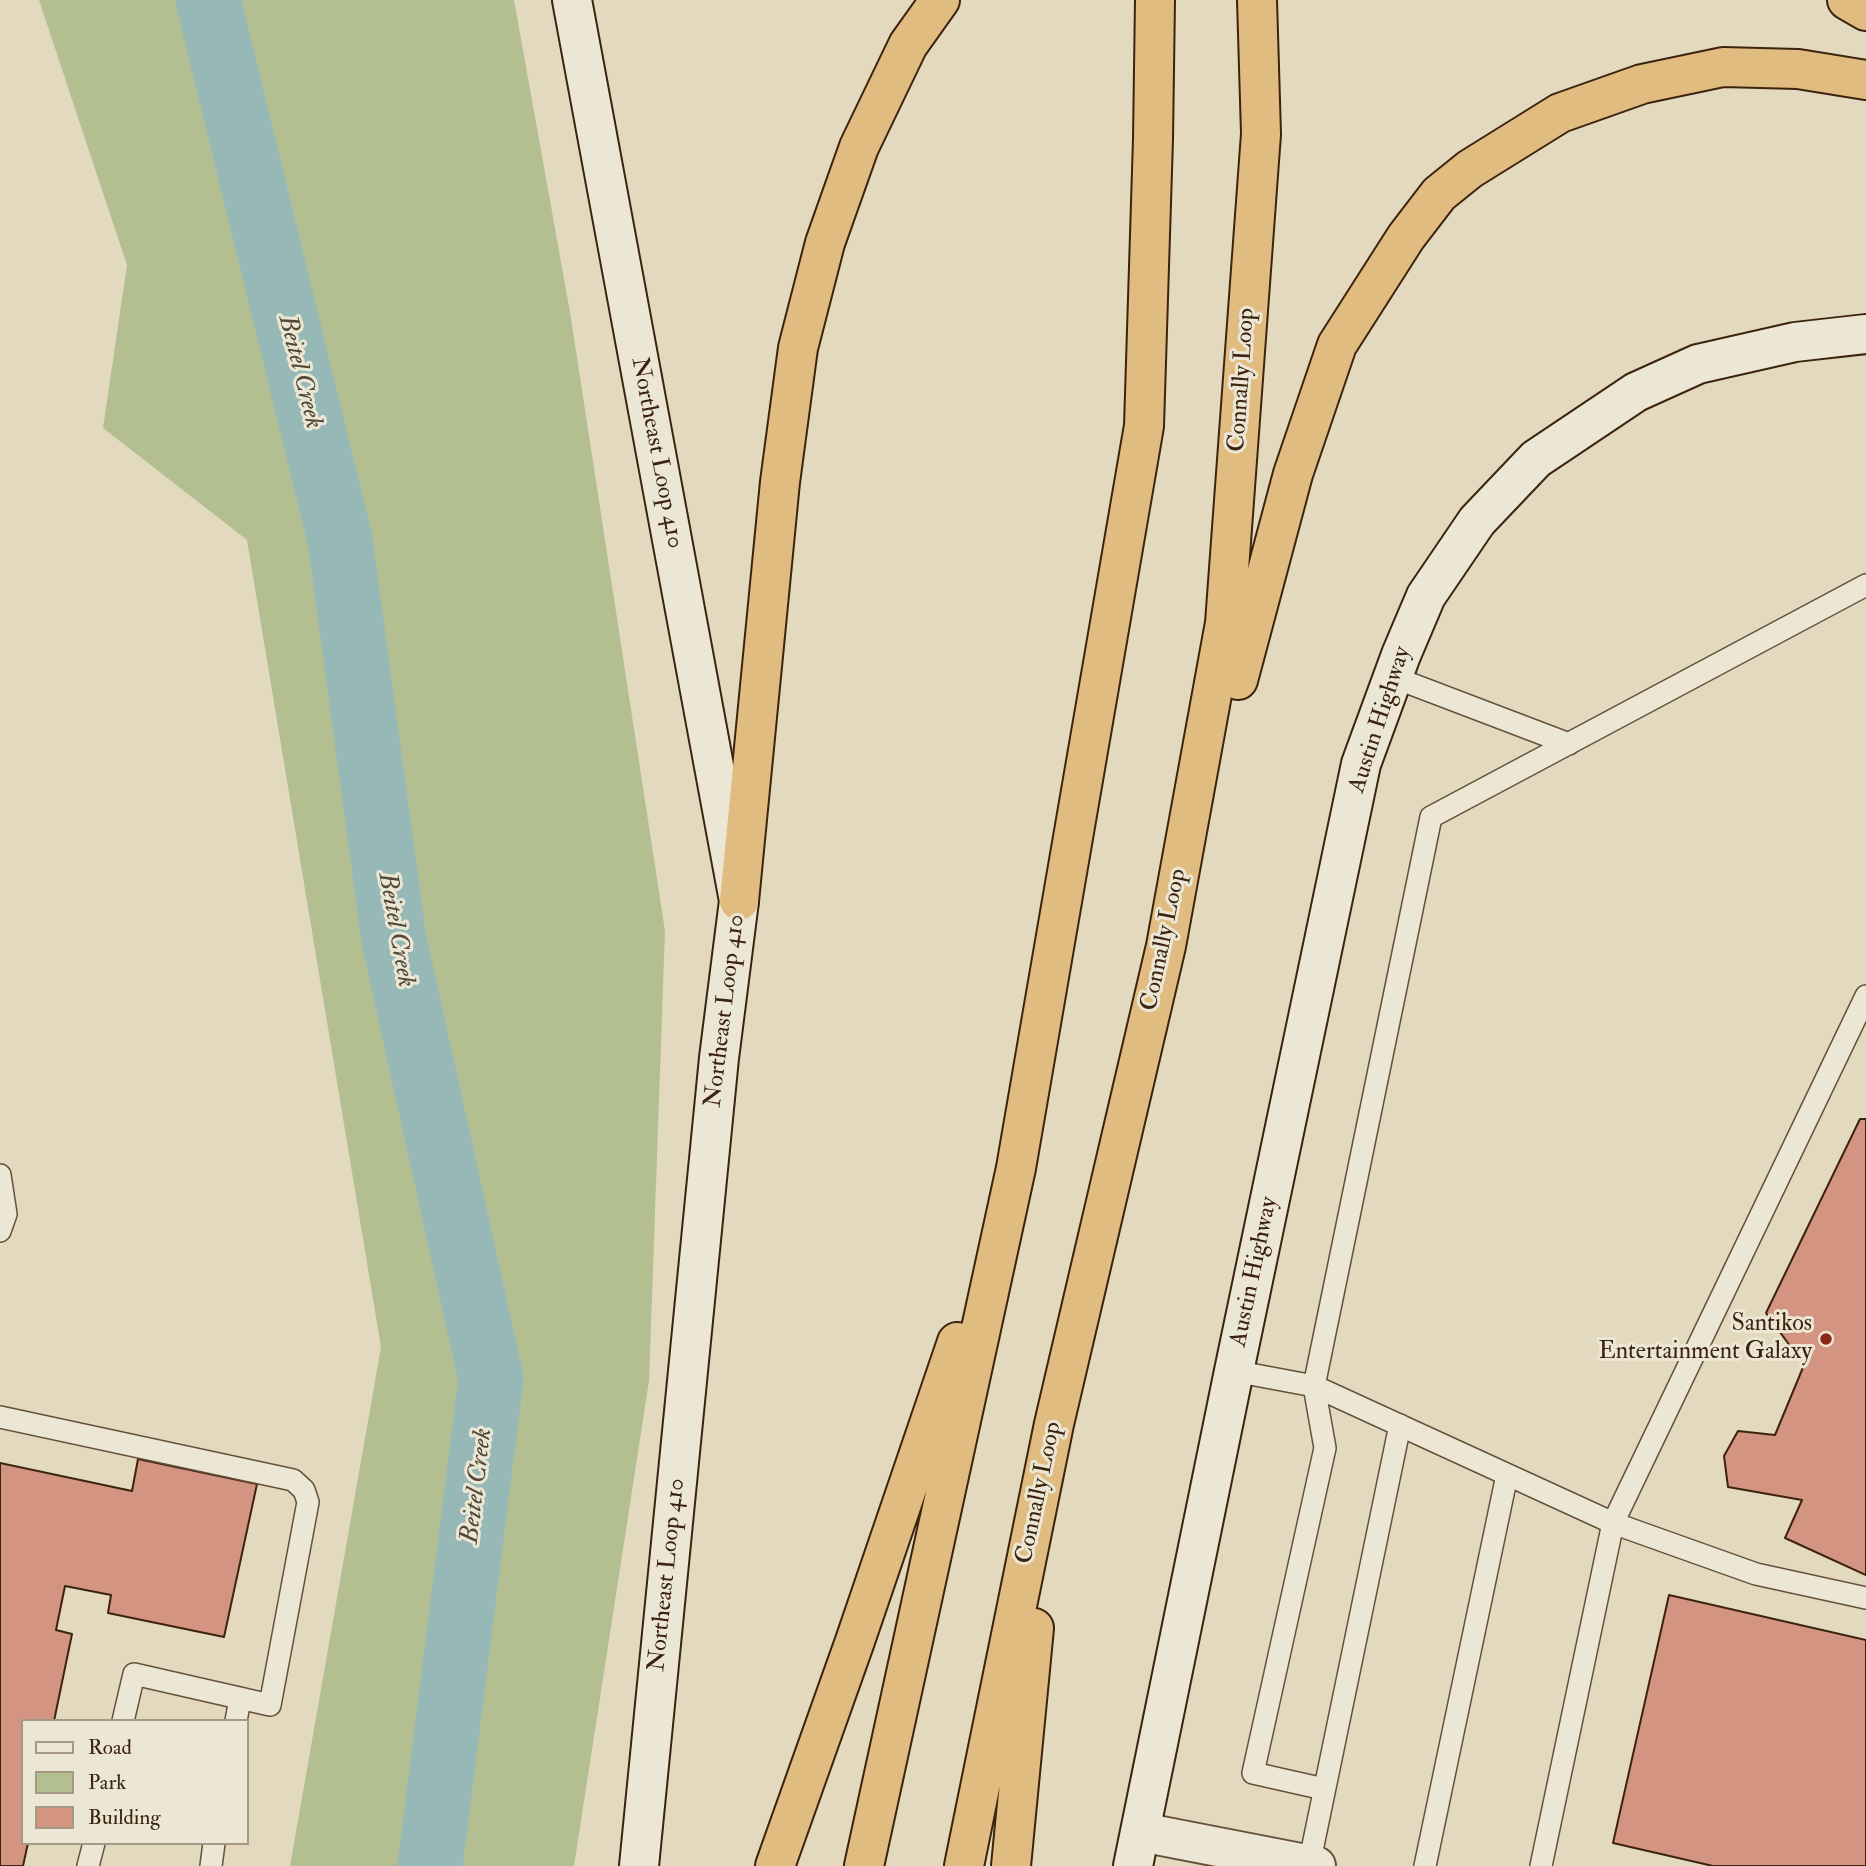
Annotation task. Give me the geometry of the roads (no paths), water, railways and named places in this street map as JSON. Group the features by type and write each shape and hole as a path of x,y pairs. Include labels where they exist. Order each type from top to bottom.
{"highway":[{"path":"739,901 780,482 798,348 825,243 859,147 908,45 940,0"},
{"path":"864,1866 1016,1168 1144,426 1155,0"},
{"name":"Connally Loop","path":"964,1866 1054,1424 1166,946 1225,623 1261,134 1257,0"},
{"path":"1847,0 1866,11"},
{"path":"1166,946 1293,474 1337,345 1406,237 1438,194 1470,169 1560,113 1642,84 1723,67 1798,69 1866,80"},
{"path":"775,1866 1016,1168"},
{"path":"1011,1866 1054,1424"}],"main road":[{"name":"Northeast Loop 410","path":"572,0 739,901 719,1058 639,1866"},
{"name":"Austin Highway","path":"1234,1371 1362,764 1426,596 1477,521 1536,459 1636,392 1698,364 1795,342 1866,334"},
{"path":"1234,1371 1137,1849 1300,1864"}],"lane":[{"path":"1324,1789 1253,1773 1325,1448 1314,1386 1431,817 1866,585"},
{"path":"1393,677 1569,744"},
{"path":"1541,1866 1614,1523 1866,996"},
{"path":"0,1175 6,1214 0,1231"},
{"path":"1234,1371 1314,1386 1614,1523 1756,1574 1866,1598"},
{"path":"0,1418 293,1480 304,1490 308,1503 270,1705 134,1674 123,1719"},
{"path":"1300,1864 1324,1789 1400,1426"},
{"path":"1425,1866 1507,1475"},
{"path":"236,1719 240,1699"},
{"path":"88,1866 93,1845"},
{"path":"211,1866 215,1845"}],"waterway":[{"name":"Beitel Creek","path":"208,0 340,540 394,940 491,1379 430,1866"}],"place":[{"name":"Santikos Entertainment Galaxy","path":"1826,1339"}]}
